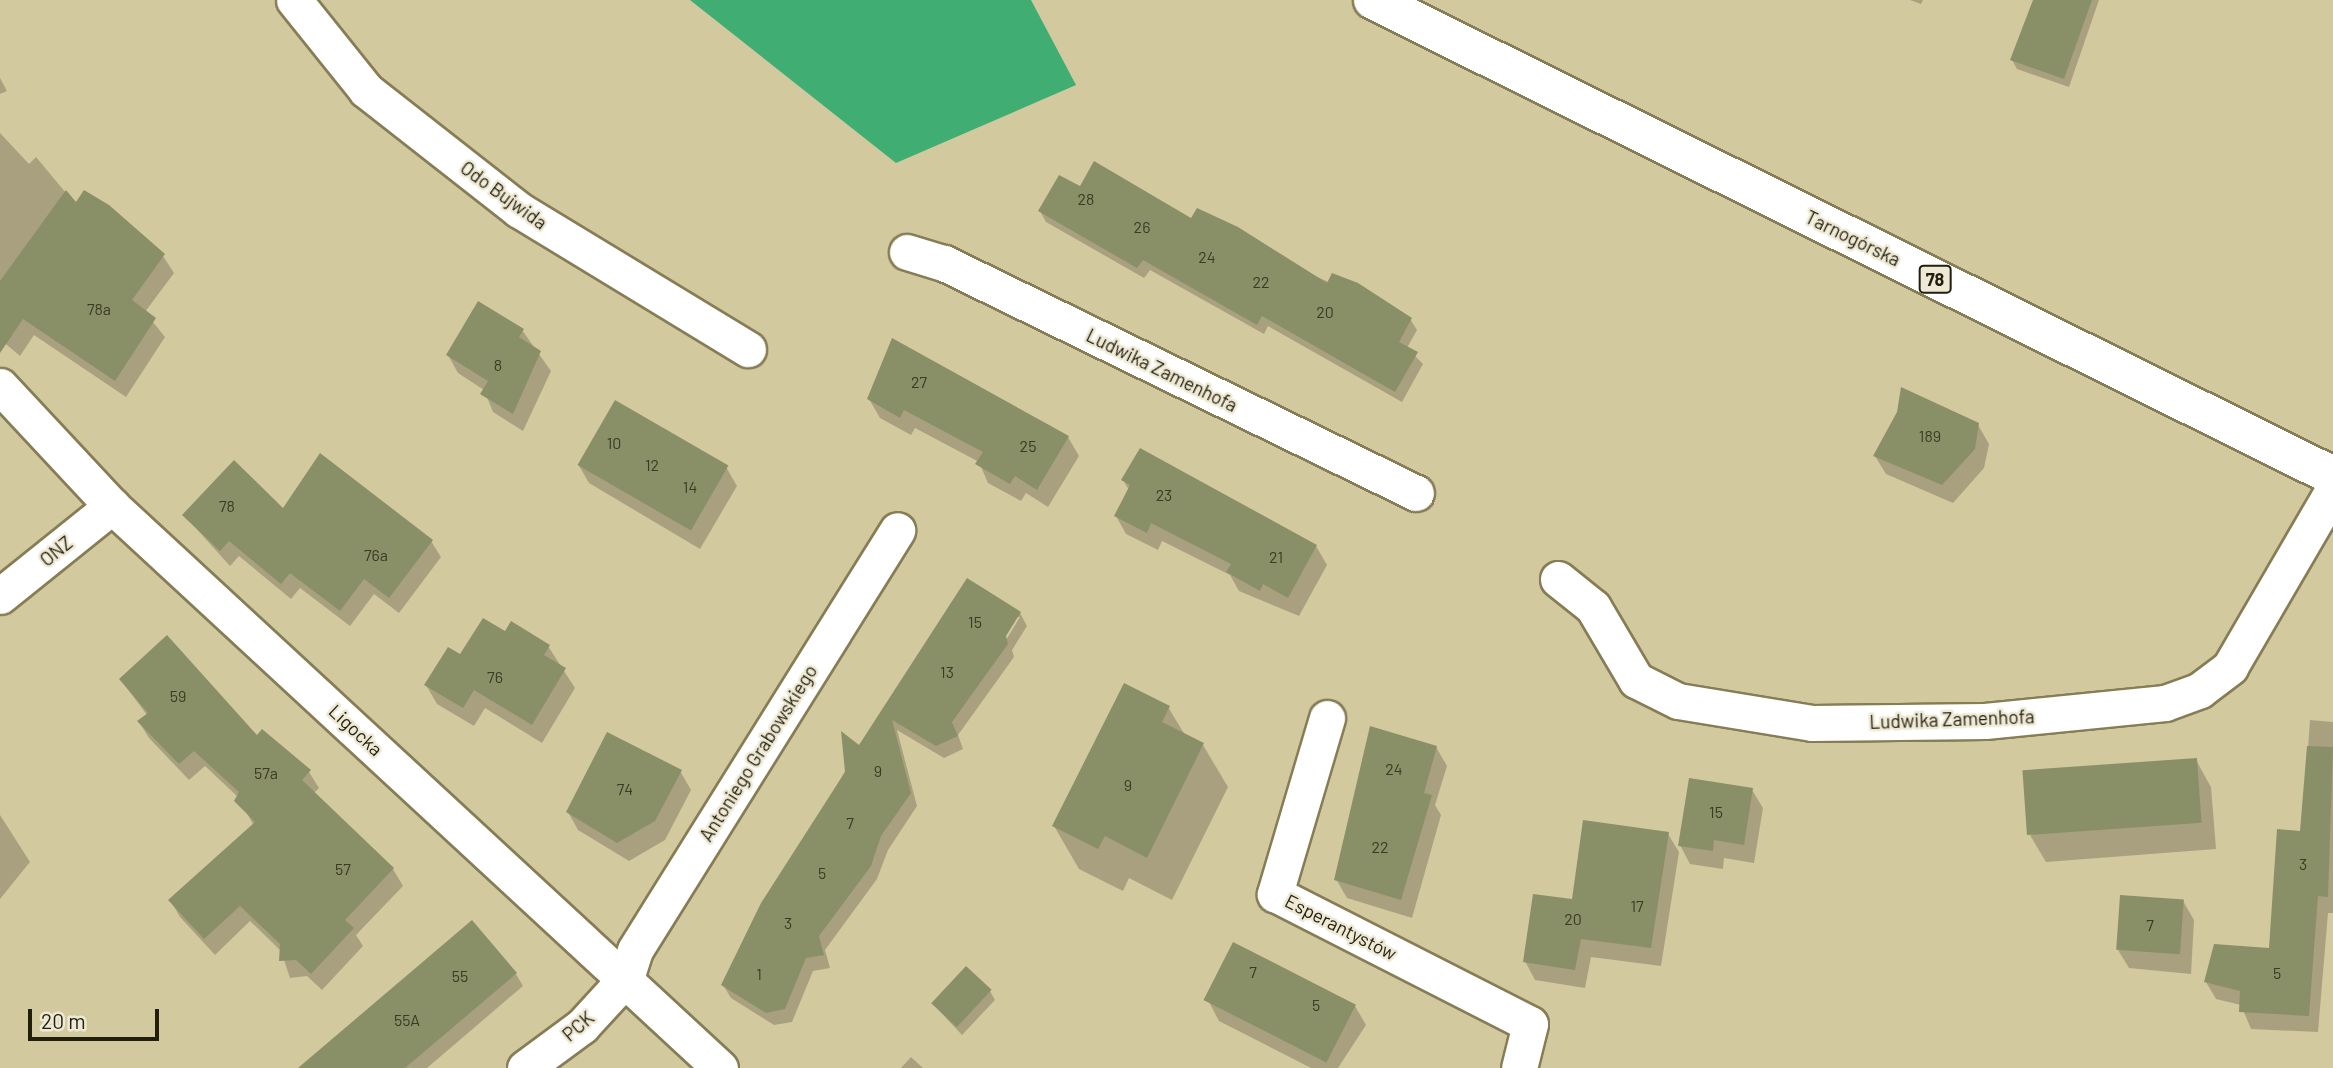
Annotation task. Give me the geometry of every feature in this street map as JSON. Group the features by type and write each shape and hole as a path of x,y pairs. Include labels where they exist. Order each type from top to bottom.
{"main road":[{"name":"Tarnogórska","path":"1373,0 2333,476"}],"street":[{"name":"Odo Bujwida","path":"294,0 366,90 508,201 748,349"},
{"name":"Ludwika Zamenhofa","path":"907,252 944,263 1416,493"},
{"name":"Ligocka","path":"0,386 112,506 626,978 720,1068"},
{"name":"Ludwika Zamenhofa","path":"1558,579 1593,607 1636,680 1678,701 1812,723 1985,722 2165,704 2200,690 2230,667 2333,490"},
{"name":"ONZ","path":"0,596 112,506"},
{"name":"Antoniego Grabowskiego","path":"626,978 635,950 897,530"},
{"name":"Esperantystów","path":"1327,718 1275,894 1530,1024 1519,1068"},
{"name":"PCK","path":"525,1068 582,1026 626,978"}],"green space":[{"path":"690,0 1031,0 1076,85 896,163"}],"building":[{"path":"2033,0 2092,0 2064,79 2010,60"},
{"path":"1094,161 1191,218 1197,208 1238,227 1327,283 1332,273 1358,283 1412,318 1399,342 1418,352 1395,392 1262,316 1257,325 1143,260 1137,268 1038,211 1059,175 1080,186"},
{"path":"66,190 76,202 84,190 109,205 165,254 132,300 156,318 115,381 23,319 0,353 0,281"},
{"path":"478,301 524,329 519,337 541,351 513,414 480,394 488,381 446,355"},
{"path":"892,338 1069,436 1037,490 1015,476 1010,484 975,464 983,452 904,410 900,418 867,399"},
{"path":"1901,387 1979,423 1975,449 1942,485 1873,456 1897,412"},
{"path":"615,400 728,465 691,530 578,465"},
{"path":"1140,448 1317,545 1288,598 1263,584 1260,591 1226,572 1231,564 1151,523 1147,533 1114,516 1130,485 1121,480"},
{"path":"320,453 433,540 389,598 364,579 340,611 290,573 281,584 229,541 220,551 182,515 234,460 283,508"},
{"path":"967,578 1021,612 1006,636 1008,644 952,722 958,736 936,746 892,720 911,793 881,836 871,866 819,936 824,955 806,958 785,1009 766,1013 721,985 761,903 845,772 841,731 859,745"},
{"path":"483,618 505,631 511,621 550,645 544,655 566,668 532,725 474,690 463,708 424,685 448,647 460,654"},
{"path":"167,635 257,735 262,729 311,770 302,780 394,868 345,920 354,928 311,974 296,960 279,961 280,944 240,906 204,939 168,900 255,822 234,801 239,792 194,751 179,764 137,721 148,713 119,679"},
{"path":"1124,683 1170,706 1162,722 1204,743 1147,858 1105,836 1098,849 1052,826"},
{"path":"1370,726 1437,746 1424,793 1432,795 1401,900 1334,880"},
{"path":"607,732 682,770 655,821 617,843 566,812"},
{"path":"2307,746 2333,747 2328,897 2318,896 2309,1016 2239,1012 2240,991 2204,982 2214,944 2269,948 2277,829 2300,831"},
{"path":"2197,758 2202,823 2027,835 2022,770"},
{"path":"1689,778 1753,788 1744,845 1714,840 1713,851 1678,846"},
{"path":"1583,820 1669,832 1651,948 1581,939 1575,970 1523,962 1533,894 1572,899"},
{"path":"2120,895 2184,899 2180,954 2116,950"},
{"path":"472,920 517,973 405,1068 298,1068"},
{"path":"1233,942 1356,1005 1326,1063 1203,1000"},
{"path":"966,966 992,990 957,1027 931,1003"}]}
